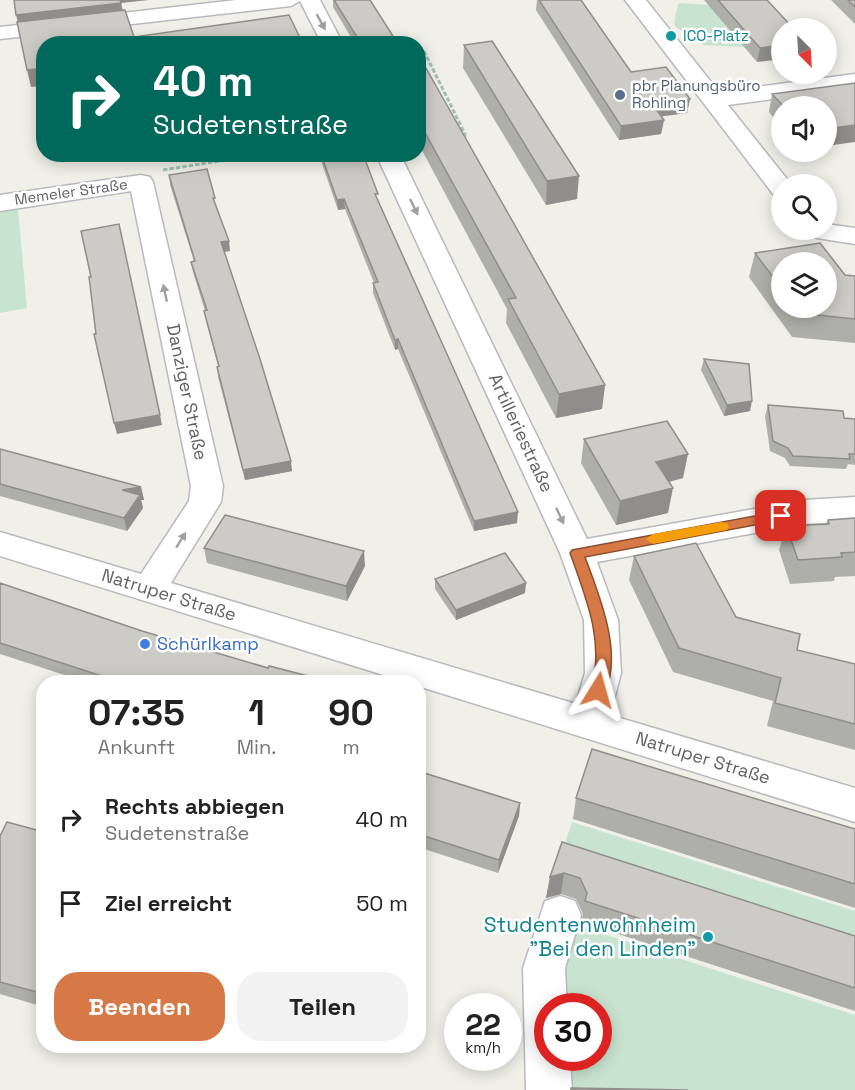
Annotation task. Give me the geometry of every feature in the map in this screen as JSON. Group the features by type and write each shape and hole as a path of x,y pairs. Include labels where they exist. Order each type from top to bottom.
{"street":[{"path":"0,33 291,0"},
{"path":"310,0 329,36"},
{"path":"635,0 771,175"},
{"path":"713,100 855,81"},
{"name":"Artilleriestraße","path":"392,162 577,553 601,620 603,673 589,723"},
{"name":"Memeler Straße","path":"0,202 141,182"},
{"name":"Danziger Straße","path":"141,182 207,486 205,502 149,589"},
{"path":"837,234 855,236"},
{"path":"577,553 804,512 855,509"},
{"name":"Natruper Straße","path":"0,544 855,805"},
{"path":"549,1090 544,968 560,915"}],"path":[{"path":"426,55 465,134 465,139"},
{"path":"141,182 157,171 213,162"}],"green space":[{"path":"680,3 709,5 744,47 703,45 676,27 674,23"},
{"path":"18,209 27,308 0,313 0,211"},
{"path":"572,822 855,911 855,957 559,861"},
{"path":"576,925 855,1015 855,1090 567,1090 566,1071 612,1071 612,993 564,993 563,968"}],"building":[{"path":"14,0 120,0 121,3 16,15"},
{"path":"334,0 370,0 393,36 356,36"},
{"path":"539,0 581,0 631,72 666,67 690,99 652,104 664,120 621,126"},
{"path":"718,0 767,0 784,18 771,18 771,46 760,48"},
{"path":"848,0 855,0 855,7"},
{"path":"125,10 134,36 36,36 36,69 27,70 17,22"},
{"path":"289,15 299,36 141,36"},
{"path":"492,41 579,176 547,181 464,45"},
{"path":"426,68 605,385 559,394 508,299 516,298 426,135"},
{"path":"855,83 855,125 837,127 837,96 774,96 772,94"},
{"path":"324,162 366,162 378,194 375,194 518,512 474,521 398,339 395,340 373,283 378,282 344,199 337,200"},
{"path":"207,169 215,198 213,198 229,241 221,242 291,461 243,470 204,311 207,310 191,262 195,261 169,175"},
{"path":"119,224 160,415 114,423 94,334 96,334 89,277 91,277 81,231"},
{"path":"820,243 827,252 771,252 771,274 755,253"},
{"path":"837,265 845,275 855,276 855,319 837,317"},
{"path":"704,359 749,364 752,401 727,405"},
{"path":"768,405 843,411 844,418 855,419 855,454 849,454 850,459 793,456 788,448 773,441"},
{"path":"667,421 688,454 656,462 673,488 620,501 584,439"},
{"path":"0,449 141,487 122,490 140,495 124,518 0,484"},
{"path":"225,515 364,551 346,586 204,548"},
{"path":"855,518 855,552 841,553 842,557 798,560 786,526 829,524 828,520"},
{"path":"696,543 736,617 800,634 797,650 855,664 855,724 775,703 781,678 679,648 634,556"},
{"path":"505,553 526,583 456,610 435,579"},
{"path":"0,583 142,631 268,668 269,666 304,675 98,675 0,643"},
{"path":"592,749 855,829 855,884 576,798"},
{"path":"426,774 520,803 499,860 426,837"},
{"path":"7,822 36,830 36,992 0,982 0,836"},
{"path":"562,842 855,936 855,988 585,901 587,893 580,878 564,873 550,877"},
{"path":"571,1088 688,1090 571,1090"}],"slow traffic":[{"path":"653,539 722,527"}],"place":[{"name":"ICO-Platz","path":"671,36"},
{"name":"pbr Planungsbüro Rohling","path":"620,95"},
{"name":"Schürlkamp","path":"145,644"},
{"name":"Studentenwohnheim \"Bei den Linden\"","path":"708,937"}],"route":[{"path":"598,690 603,673 601,620 577,553 781,516"}]}
